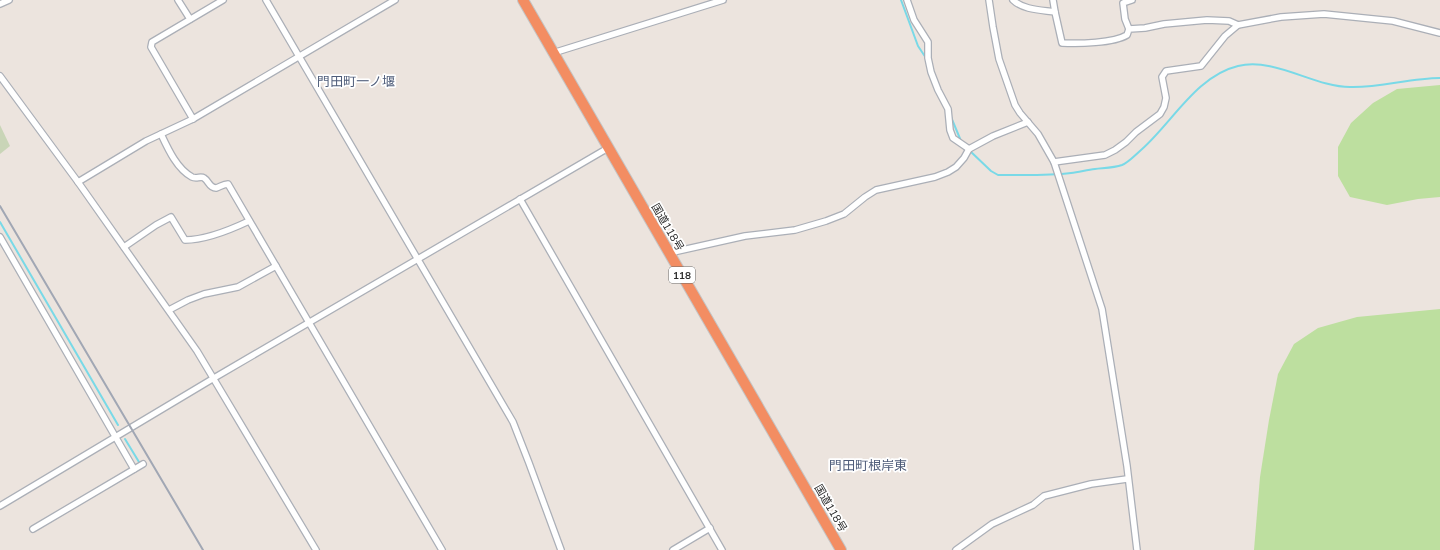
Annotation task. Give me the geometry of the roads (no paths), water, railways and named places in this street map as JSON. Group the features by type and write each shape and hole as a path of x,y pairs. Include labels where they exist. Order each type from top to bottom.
{"highway":[{"name":"国道118号","path":"523,0 841,550"}],"street":[{"path":"0,4 9,0"},
{"path":"178,0 190,19"},
{"path":"193,119 151,47 152,42 223,0"},
{"path":"266,0 513,422 561,550"},
{"path":"78,182 146,141 193,119 395,0"},
{"path":"553,52 723,0"},
{"path":"906,0 914,20 928,42 928,58 931,72 948,109 950,130 953,138 969,149"},
{"path":"990,0 999,59 1015,105 1038,134 1054,162 1102,309 1128,479 1137,550"},
{"path":"1013,0 1017,4 1023,6 1055,12"},
{"path":"1053,0 1062,43 1080,43 1120,39 1127,36 1129,29 1125,19 1123,2 1132,0"},
{"path":"1129,29 1207,20 1229,21 1238,24 1280,17 1324,14 1393,21 1440,33"},
{"path":"1054,162 1105,155 1115,150 1160,114 1164,108 1166,98 1162,77 1163,74 1166,71 1201,66 1225,36 1238,24"},
{"path":"0,76 169,310 214,378 316,550"},
{"path":"669,252 745,236 795,230 826,221 844,214 876,190 935,177 948,172 960,162 969,149 993,136 1028,122"},
{"path":"160,134 175,159 191,176 196,178 205,178 211,187 215,188 228,184 248,221 310,322 442,550"},
{"path":"0,506 214,378 608,148"},
{"path":"520,199 722,550"},
{"path":"124,247 156,225 171,217 185,240 192,240 230,230 248,221"},
{"path":"0,237 134,469"},
{"path":"169,310 204,294 238,287 276,266"},
{"path":"33,529 143,464"},
{"path":"956,550 992,524 1033,505 1044,496 1091,484 1128,479"},
{"path":"673,550 710,528"}],"waterway":[{"path":"901,0 918,46 926,58"},
{"path":"969,150 991,171 998,175 1062,174 1119,166 1125,164 1141,150 1197,90 1223,71 1238,66 1252,64 1266,65 1336,86 1350,87 1440,78"},
{"path":"951,117 961,141"},
{"path":"0,222 118,425"},
{"path":"125,439 139,462"}],"railway":[{"path":"0,206 203,550"}],"district":[{"name":"門田町一ノ堰","path":"356,81"},
{"name":"門田町根岸東","path":"868,465"}]}
